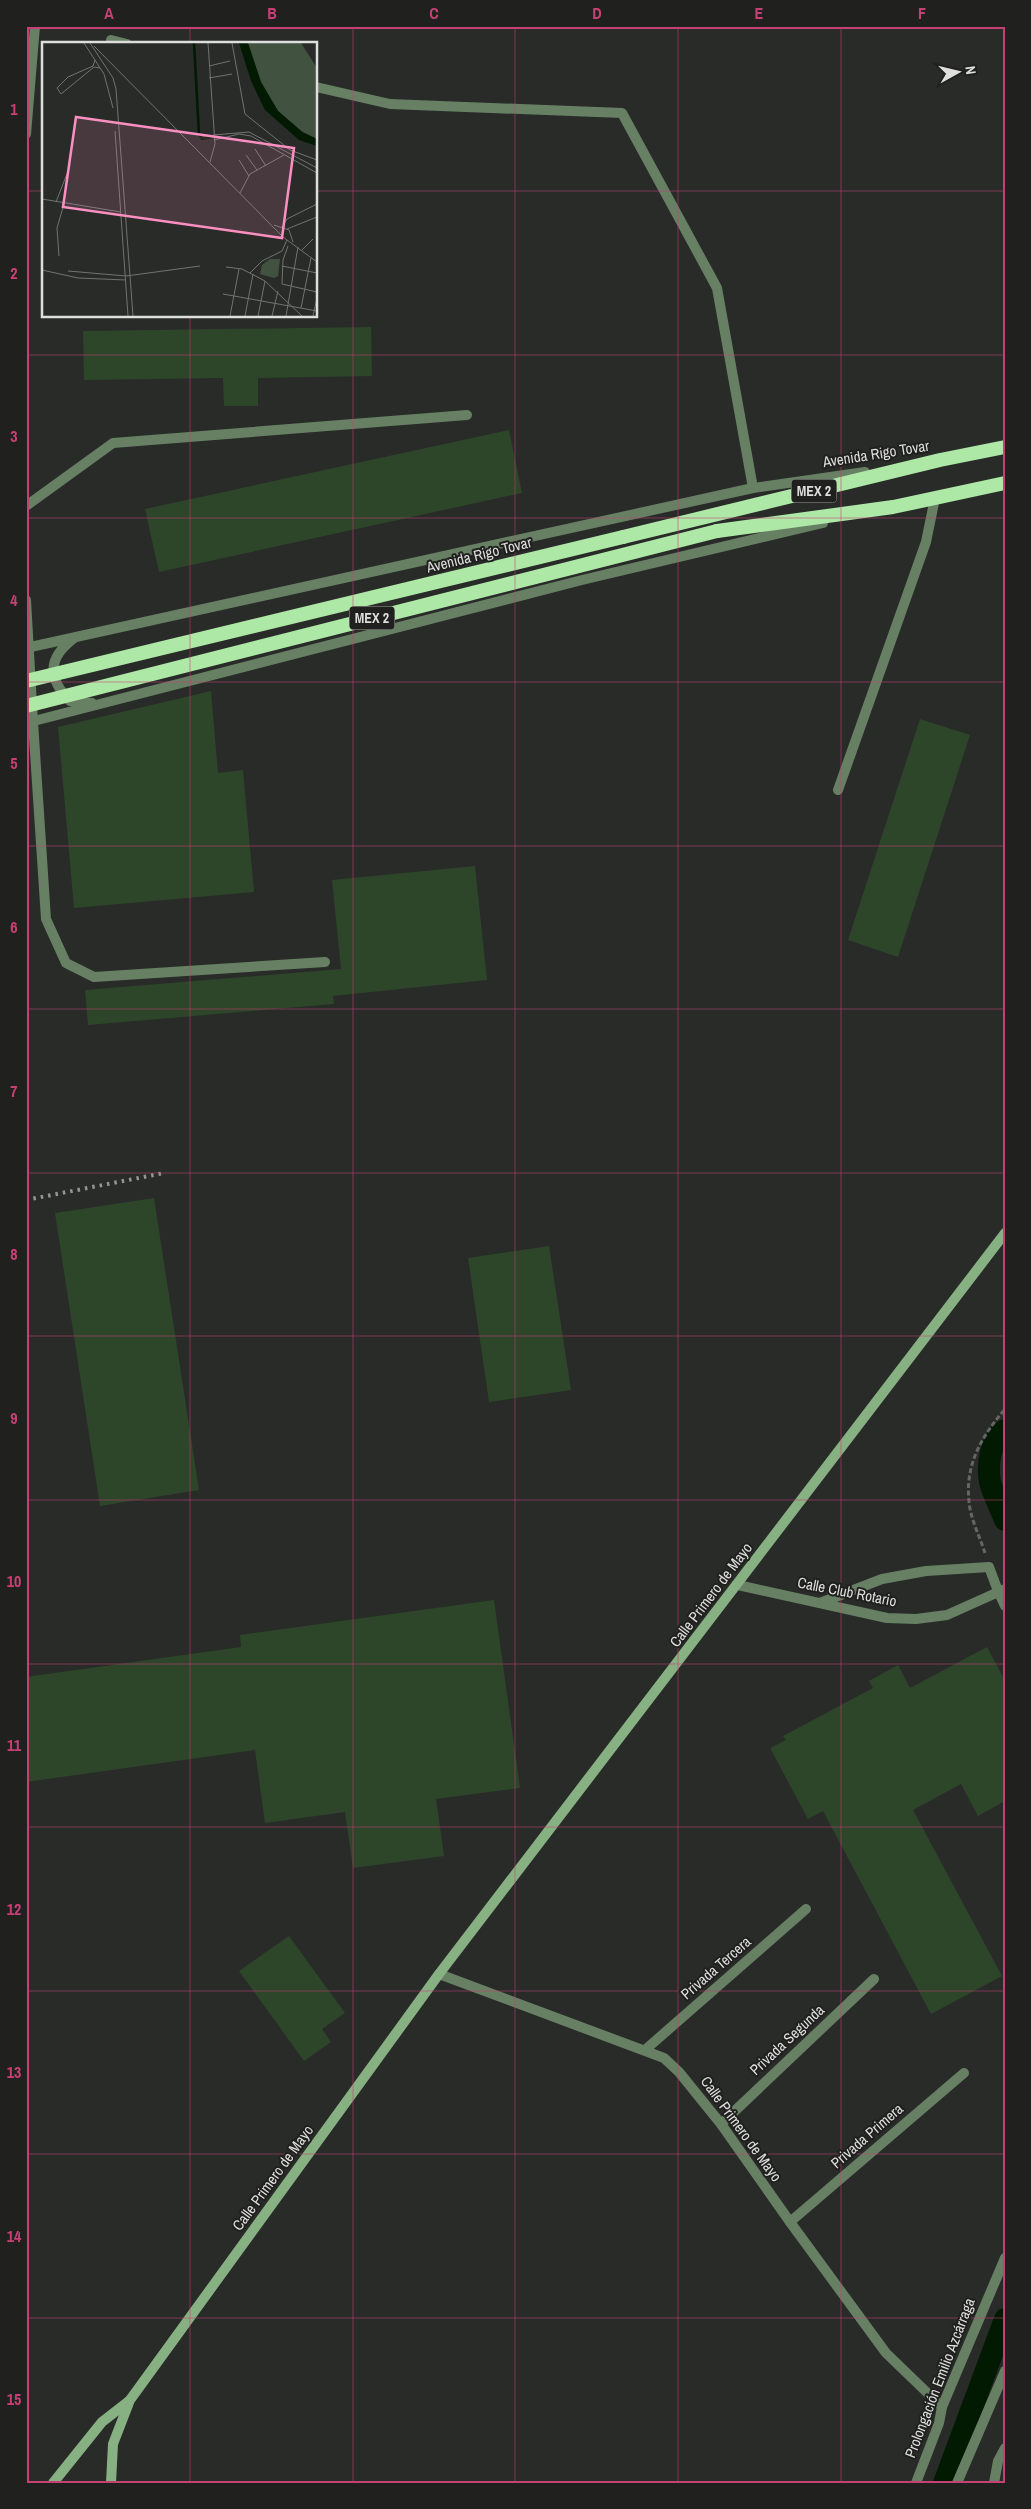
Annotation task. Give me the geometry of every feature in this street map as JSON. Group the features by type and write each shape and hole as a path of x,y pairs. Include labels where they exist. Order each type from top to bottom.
{"highway":[{"name":"Avenida Rigo Tovar","path":"26,681 940,460 1005,447"},
{"name":"MEX 2","path":"26,706 717,531 893,507 1005,482"}],"main road":[{"name":"Calle Primero de Mayo","path":"111,2483 113,2444 130,2400 439,1974 1005,1233"},
{"name":"Calle Primero de Mayo","path":"53,2483 102,2422 130,2400"}],"street":[{"path":"26,134 34,26"},
{"path":"111,40 119,42"},
{"path":"318,87 390,104 622,113 716,288 753,488"},
{"path":"26,506 113,443 467,415"},
{"name":"Avenida Rigo Tovar","path":"28,648 753,488 940,460"},
{"path":"838,790 926,542 935,498"},
{"path":"30,722 582,580 893,507"},
{"path":"26,600 30,722 46,919 66,963 94,977 325,962"},
{"path":"76,637 59,650 54,672 56,683 70,701 100,704"},
{"path":"820,1603 882,1579 926,1572 989,1567 1001,1590 1005,1606"},
{"name":"Calle Club Rotario","path":"738,1585 887,1618 916,1619 947,1615 1001,1590"},
{"name":"Privada Tercera","path":"646,2050 806,1909"},
{"name":"Calle Primero de Mayo","path":"439,1974 664,2058 679,2072 721,2124 886,2353 942,2407"},
{"name":"Privada Segunda","path":"721,2124 874,1979"},
{"name":"Privada Primera","path":"790,2222 964,2073"},
{"name":"Prolongación Emilio Azcárraga","path":"916,2483 939,2423 942,2407 1005,2258"},
{"path":"957,2483 1005,2371"},
{"path":"994,2483 998,2461 1005,2448"}],"path":[{"path":"989,1567 969,1501 971,1466 984,1434 1005,1409"}],"building":[{"path":"371,327 372,376 258,378 258,406 224,406 223,378 84,380 83,331"},
{"path":"509,430 522,493 159,572 145,509"},
{"path":"211,691 218,773 243,770 254,892 74,908 58,727"},
{"path":"920,719 970,735 898,957 848,940"},
{"path":"475,866 487,980 333,996 334,1004 88,1025 85,990 341,969 332,880"},
{"path":"154,1198 199,1490 100,1506 55,1213"},
{"path":"549,1246 571,1390 489,1402 468,1258"},
{"path":"494,1600 520,1788 436,1799 444,1856 353,1868 345,1812 265,1823 255,1750 26,1782 26,1677 241,1647 240,1635"},
{"path":"987,1647 1005,1681 1005,1801 978,1816 961,1784 913,1810 1002,1976 931,2014 823,1811 808,1819 770,1748 786,1740 783,1736 873,1688 869,1681 898,1665 910,1688"},
{"path":"289,1936 345,2013 322,2029 331,2042 304,2061 239,1971"}],"waterway":[{"path":"1005,1430 996,1440 989,1461 991,1487 1005,1520"},
{"path":"944,2483 1005,2319"}],"railway":[{"path":"26,1200 164,1173"}]}
